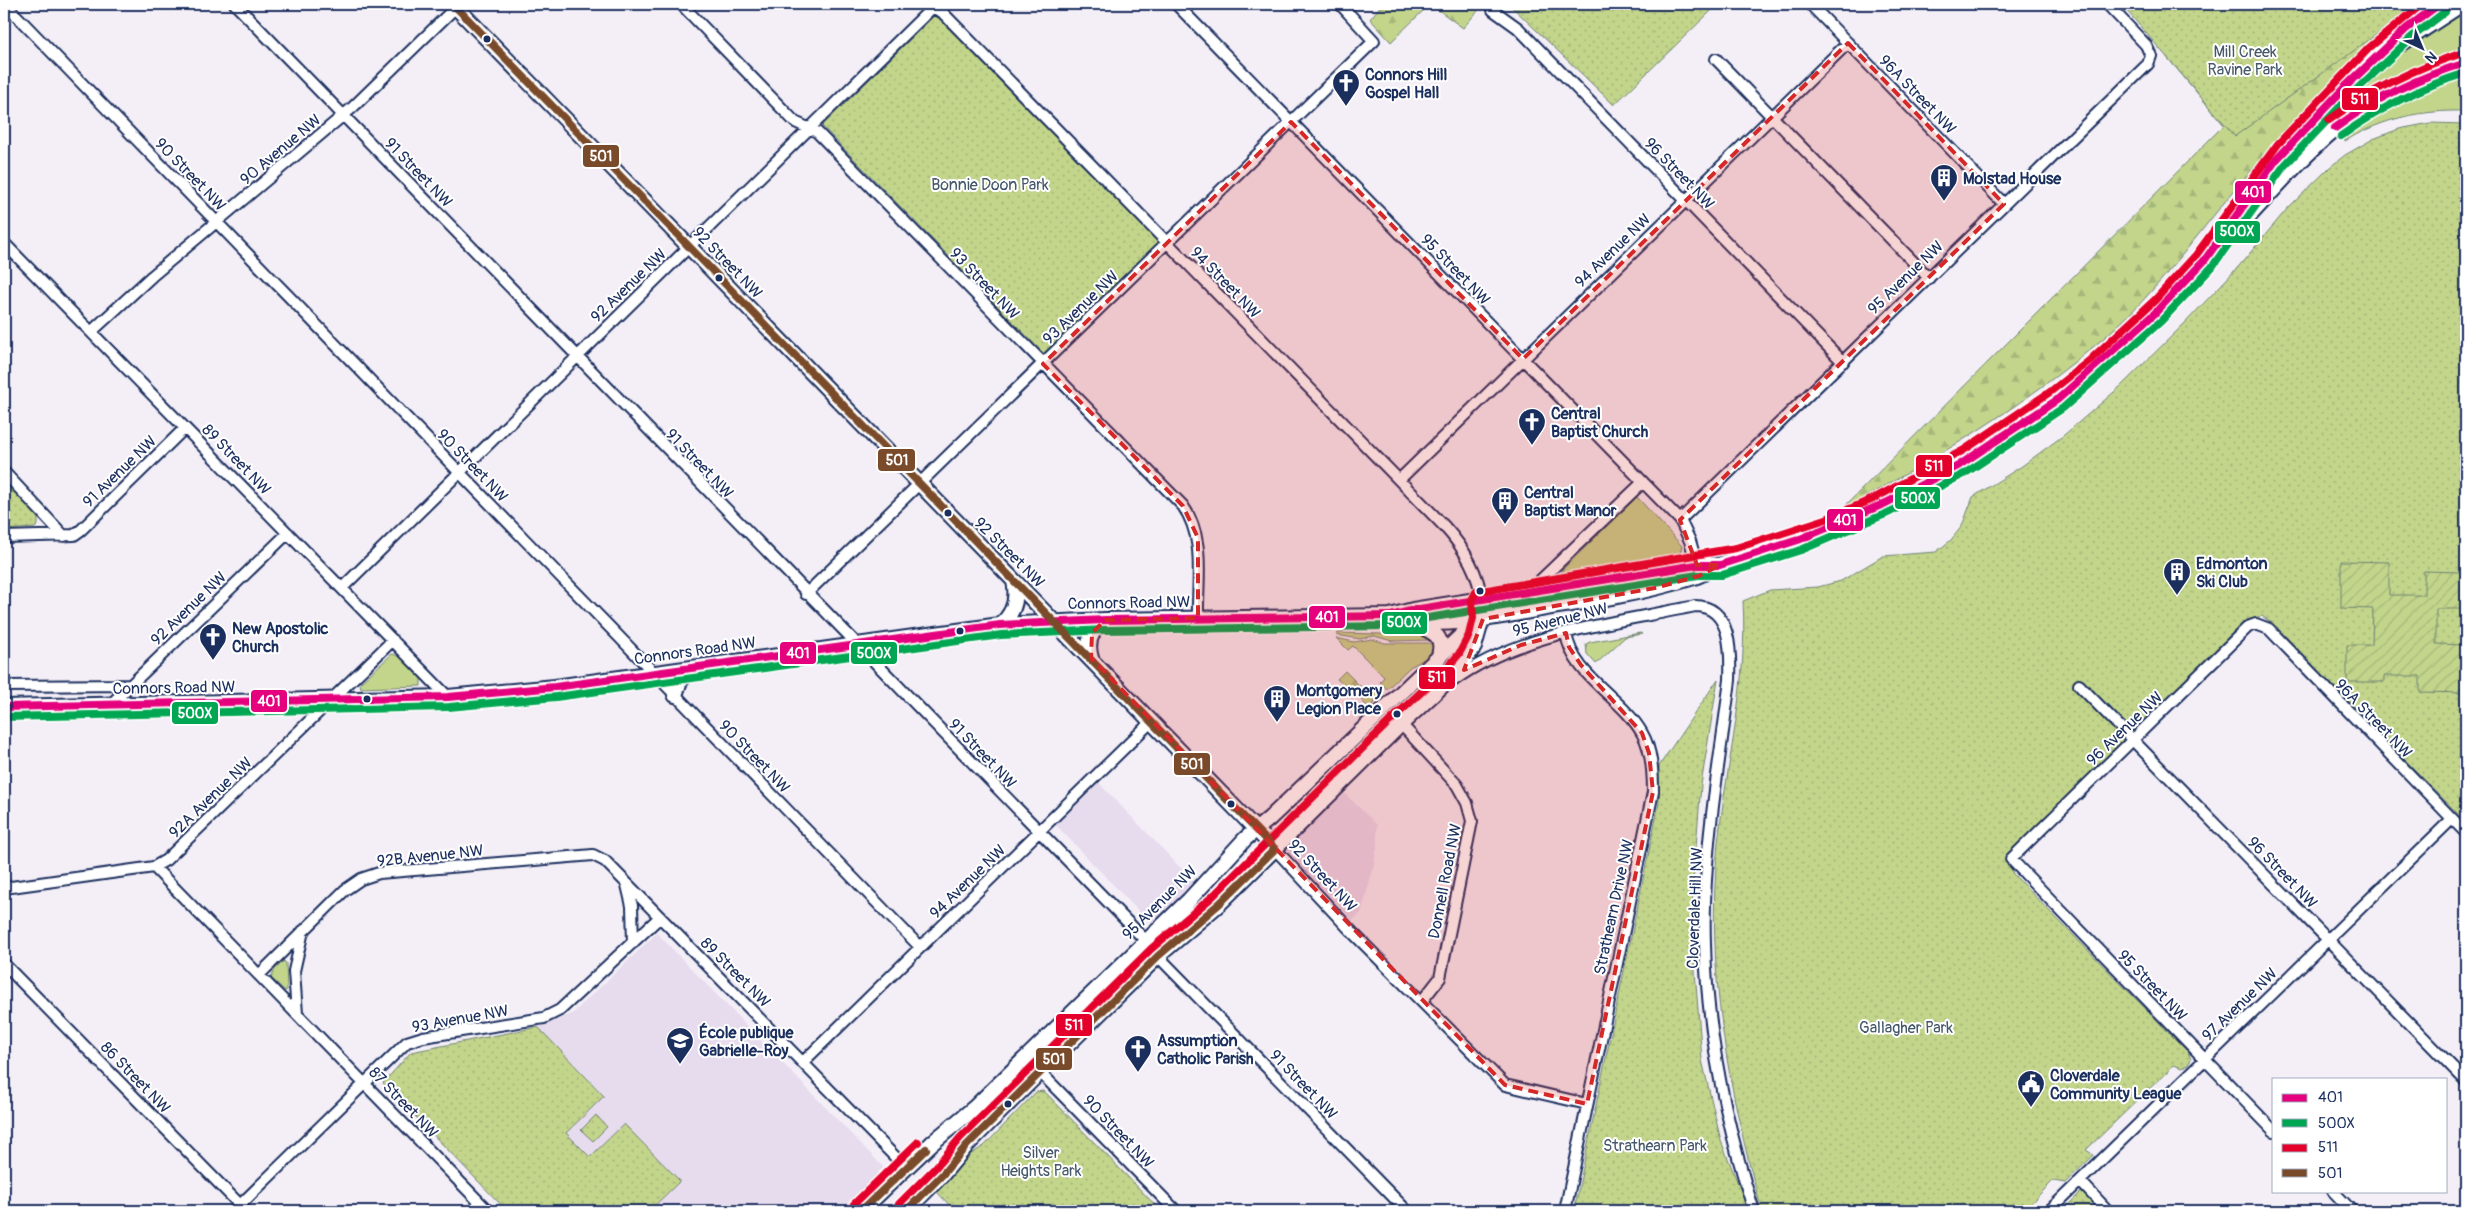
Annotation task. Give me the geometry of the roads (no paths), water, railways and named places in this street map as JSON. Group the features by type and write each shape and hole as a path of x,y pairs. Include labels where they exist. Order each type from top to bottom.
{"main road":[{"name":"Connors Road NW","path":"2204,262 2276,160 2345,87 2406,30 2439,4"},
{"name":"92 Street NW","path":"456,5 1275,849"},
{"path":"2345,87 2422,29 2456,8 2466,5"},
{"name":"Connors Road NW","path":"1390,616 1412,623 1483,619 1655,588 1698,576 1720,565 1798,540 1840,524 1921,486 1986,448 2058,400 2085,378 2154,314 2293,166 2322,139 2364,106 2386,92 2423,76 2466,63"},
{"name":"Connors Road NW","path":"4,707 448,697 532,690 1000,625 1055,621 1390,616 1413,610 1697,565 1720,565"},
{"path":"1000,625 1009,616 1015,603 1014,581"},
{"name":"95 Avenue NW","path":"906,1211 942,1175 967,1145 1158,956 1219,904 1467,660 1478,640 1483,619 1482,600"},
{"name":"95 Avenue NW","path":"861,1211 974,1108 1189,900 1229,855 1469,628 1483,619"},
{"path":"1091,658 1090,639 1095,628 1104,620"},
{"path":"1412,623 1430,630 1440,639 1441,648 1438,659"},
{"path":"675,695 680,681 694,668"}],"street":[{"name":"90 Street NW","path":"5,4 920,947"},
{"name":"91 Street NW","path":"235,4 806,594 1146,941"},
{"name":"93 Street NW","path":"681,4 795,122 817,132 1188,513 1196,530 1199,547 1198,618"},
{"name":"95 Street NW","path":"1176,4 1680,520 1692,547 1697,565"},
{"name":"93 Avenue NW","path":"806,594 1374,41 1340,4"},
{"name":"96A Street NW","path":"1810,4 2004,204"},
{"name":"95 Avenue NW","path":"1680,520 2148,64 2151,56 2146,45 2107,4"},
{"name":"90 Avenue NW","path":"91,332 152,276 343,116 456,5"},
{"name":"92 Avenue NW","path":"342,588 689,247 931,5"},
{"name":"94 Street NW","path":"931,5 942,12 1459,543 1476,576 1482,600"},
{"name":"96 Street NW","path":"1493,10 1518,28 1843,362"},
{"name":"94 Avenue NW","path":"1399,480 1848,43"},
{"path":"1716,59 1929,278"},
{"name":"89 Street NW","path":"4,243 448,697"},
{"name":"91 Avenue NW","path":"69,535 81,530 185,428"},
{"path":"4,472 69,535"},
{"name":"95 Avenue NW","path":"1528,592 1643,482"},
{"name":"92 Avenue NW","path":"109,706 288,533"},
{"path":"4,537 69,535"},
{"name":"95 Avenue NW","path":"1430,697 1477,665 1499,653 1520,645 1566,633 1696,606 1710,609"},
{"name":"Cloverdale Hill NW","path":"1710,609 1722,621 1726,629 1731,667 1709,853 1705,942 1708,998 1722,1099 1735,1151 1754,1211"},
{"name":"96A Street NW","path":"2260,624 2269,629 2466,833"},
{"name":"96 Avenue NW","path":"2011,859 2248,627 2260,624"},
{"name":"Strathearn Drive NW","path":"1565,1211 1653,792 1653,775 1649,753 1642,733 1621,706 1586,672 1569,647 1566,633"},
{"name":"92A Avenue NW","path":"4,888 154,867 166,860 393,640"},
{"name":"Connors Road NW","path":"4,686 131,684"},
{"name":"96 Street NW","path":"2079,685 2466,1081"},
{"name":"94 Avenue NW","path":"803,1062 1152,721"},
{"name":"Donnell Road NW","path":"1401,724 1457,785 1467,803 1472,822 1440,978 1430,994 1422,1001"},
{"name":"97 Avenue NW","path":"2049,1211 2452,819"},
{"name":"92 Street NW","path":"1275,849 1354,934 1505,1085 1587,1104"},
{"name":"89 Street NW","path":"583,856 593,856 605,861 906,1168"},
{"name":"92B Avenue NW","path":"259,975 345,890 361,879 379,873 583,856"},
{"name":"95 Street NW","path":"2011,859 2272,1129"},
{"name":"87 Street NW","path":"154,867 488,1211"},
{"path":"627,884 632,906 633,943"},
{"name":"93 Avenue NW","path":"240,1209 407,1042 423,1037 544,1018 560,1010 660,917"},
{"path":"297,1014 294,971 303,930"},
{"name":"91 Street NW","path":"1158,956 1406,1211"},
{"name":"86 Street NW","path":"4,964 240,1209"},
{"name":"90 Street NW","path":"1040,1072 1176,1211"},
{"path":"2080,1181 2108,1211"},
{"path":"2334,1192 2352,1211"}],"place":[{"name":"Connors Hill Gospel Hall","path":"1346,107"},
{"name":"Molstad House","path":"1944,202"},
{"name":"Central Baptist Church","path":"1532,446"},
{"name":"Central Baptist Manor","path":"1505,525"},
{"name":"Edmonton Ski Club","path":"2177,596"},
{"name":"New Apostolic Church","path":"213,661"},
{"name":"Montgomery Legion Place","path":"1277,723"},
{"name":"École publique Gabrielle-Roy","path":"680,1065"},
{"name":"Assumption Catholic Parish","path":"1138,1073"},
{"name":"Cloverdale Community League","path":"2031,1108"}],"park label":[{"name":"Mill Creek Ravine Park","path":"2245,60"},
{"name":"Bonnie Doon Park","path":"990,184"},
{"name":"Gallagher Park","path":"1906,1027"},
{"name":"Strathearn Park","path":"1655,1145"},
{"name":"Silver Heights Park","path":"1041,1161"}]}
